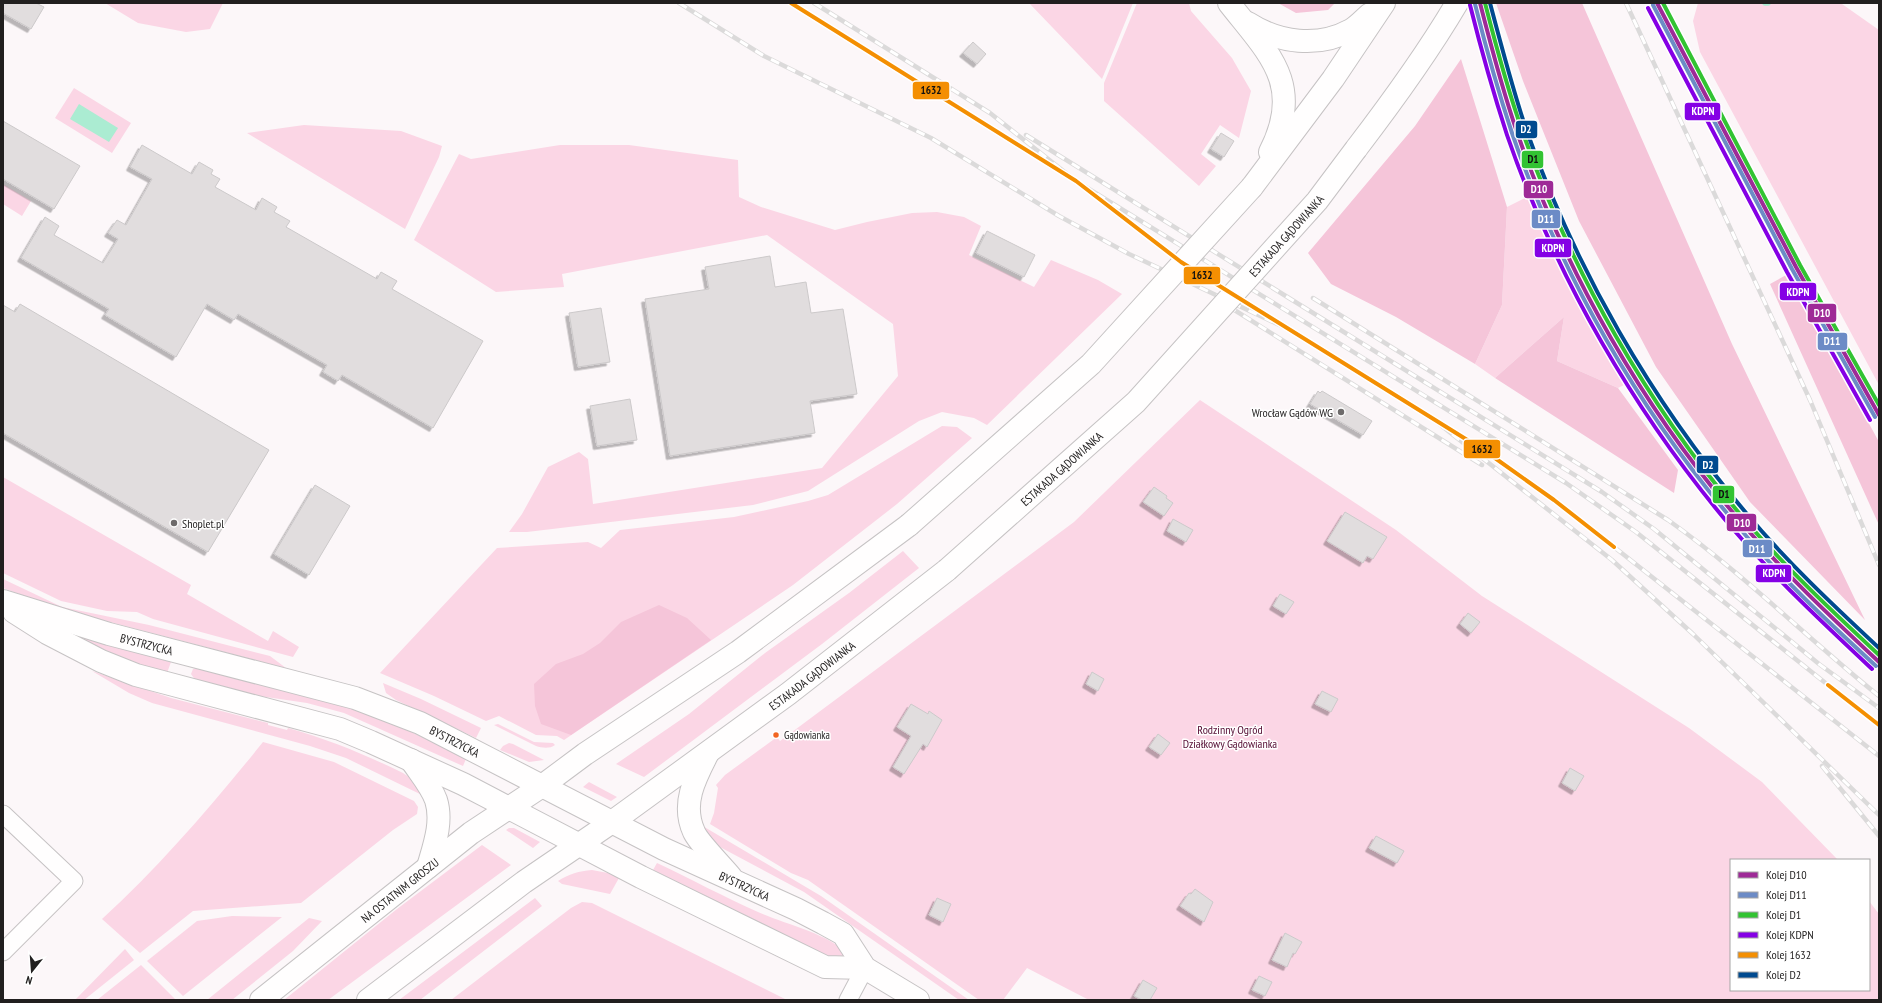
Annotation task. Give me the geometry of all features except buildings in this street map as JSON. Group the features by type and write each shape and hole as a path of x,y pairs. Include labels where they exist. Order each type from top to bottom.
{"main road":[{"path":"1234,10 1256,27 1283,38 1314,41 1335,36 1352,29 1384,3"},
{"path":"542,786 585,754 738,652 909,525 1091,364 1252,186 1333,79 1384,3"},
{"name":"ESTAKADA GĄDOWIANKA","path":"579,845 788,694 947,570 1142,396 1317,201 1384,112 1457,3"},
{"path":"1234,10 1273,60 1279,74 1283,90 1282,116 1278,134 1252,186"},
{"name":"BYSTRZYCKA","path":"3,601 109,634 355,698 420,723 664,849 796,909 842,934 865,968 918,1000"},
{"name":"BYSTRZYCKA","path":"3,605 47,633 101,661 136,675 340,729 411,760 509,808 579,845 825,967 865,968"},
{"path":"192,690 182,682 181,670 189,661 203,659"},
{"path":"708,753 696,775 690,792 688,806 694,832 736,882"},
{"path":"411,760 432,792 437,807 437,832 428,867"},
{"name":"NA OSTATNIM GROSZU","path":"261,1000 474,831 542,786"},
{"path":"368,1000 524,882 579,845"}],"street":[{"path":"3,814 74,881 3,952"},
{"path":"848,1000 865,968"}],"green space":[{"path":"105,3 223,3 210,29 186,32 138,23"},
{"path":"1029,3 1133,3 1102,79"},
{"path":"1137,3 1189,3 1191,11 1232,58 1251,91 1239,138 1220,125 1201,154 1216,166 1199,186 1104,101 1104,83"},
{"path":"1698,3 1842,4 1879,30 1879,385 1700,52 1693,21"},
{"path":"74,88 131,123 112,153 55,118"},
{"path":"304,125 401,131 442,146 439,157 405,229 247,133"},
{"path":"560,145 629,145 738,160 739,197 761,207 835,230 912,213 937,212 964,217 981,226 969,255 1034,287 1051,260 1098,280 1122,294 987,425 974,418 942,412 919,421 808,491 753,505 527,532 509,532 522,514 548,467 579,452 588,459 593,504 822,468 898,376 893,324 767,235 562,274 564,287 496,292 414,240 459,154 471,159"},
{"path":"3,184 31,201 22,216 3,204"},
{"path":"1531,195 1580,306 1628,383 1618,388 1557,361 1564,317 1495,378 1475,364 1502,305 1507,207"},
{"name":"Rodzinny Ogród Działkowy Gądowianka","path":"1200,400 1396,530 1482,596 1689,728 1762,782 1837,859 1730,859 1730,991 1870,991 1870,902 1879,914 1879,1000 1089,1000 1027,968 1003,1000 979,1000 808,880 791,873 710,824 714,813 718,788 716,785 725,775 777,737 780,741 1074,522"},
{"path":"942,426 957,427 972,438 897,504 793,585 564,740 557,736 536,735 499,716 486,721 434,696 380,673 497,548 588,542 601,548 620,530 734,517 808,501 828,495"},
{"path":"3,477 191,585 187,594 268,641 273,631 299,647 293,657 153,619 137,612 107,611 61,601 3,573"},
{"path":"903,551 919,568 822,644 644,777 616,764 689,714 765,653 849,593"},
{"path":"3,579 62,607 149,625 270,656 286,668 60,609 3,588"},
{"path":"69,633 171,662 167,673 131,662"},
{"path":"197,668 354,709 397,725 466,759 463,766 344,713 307,703 252,695 196,681 191,674 193,669"},
{"path":"92,671 171,698 268,723 268,725 287,730 288,728 333,743 403,773 412,779 424,796 346,758 310,746 152,703 129,693"},
{"path":"383,683 421,699 481,728 476,738 396,700 386,693"},
{"path":"498,724 534,742 553,743 555,745 546,748 536,746 494,725"},
{"path":"263,742 334,762 414,801 418,807 417,814 393,830 301,903 193,911 140,953 102,919 166,856"},
{"path":"509,743 544,760 529,762 500,750 503,746"},
{"path":"589,782 617,797 611,801 583,787"},
{"path":"701,825 821,896 969,1000 959,1000 804,892 718,846"},
{"path":"509,828 514,828 540,842 533,848 506,830"},
{"path":"482,845 511,865 328,1000 284,1000 397,909"},
{"path":"657,863 758,912 819,935 830,941 848,955 838,961 653,870"},
{"path":"592,870 608,873 619,878 610,894 562,884 558,881 574,873"},
{"path":"535,898 542,906 420,1000 399,1000"},
{"path":"582,902 592,903 787,1000 451,1000 571,908"},
{"path":"232,916 282,917 183,996 147,961 197,921"},
{"path":"309,918 322,921 293,951 232,1000 207,1000"},
{"path":"125,949 134,960 84,1000 75,1000"},
{"path":"141,965 176,1000 97,1000"}],"shaded area":[{"path":"1278,3 1335,3 1328,10 1296,13"},
{"path":"1496,3 1582,3 1732,344 1865,620 1750,502 1656,367 1579,221 1523,81"},
{"path":"1461,59 1507,207 1502,305 1475,364 1396,317 1331,284 1308,253 1415,126"},
{"path":"79,104 118,128 109,142 70,119"},
{"path":"1788,274 1879,442 1879,525 1770,284"},
{"path":"1564,317 1557,361 1618,388 1678,470 1674,493 1495,378"},
{"path":"659,605 687,618 711,640 571,735 541,724 535,706 534,684 556,664 583,654 600,643 621,622"}],"railway":[{"path":"679,3 764,56 931,138 1059,216 1129,254 1292,331"},
{"path":"814,3 990,113 1076,181 1566,483 1636,532 1828,685"},
{"path":"1626,3 1810,400 1879,565"},
{"path":"1026,135 1602,492 1654,529 1819,664 1879,708"},
{"path":"1313,298 1668,520 1723,562 1879,696"},
{"path":"1228,306 1482,465"},
{"path":"1424,412 1612,560 1693,634 1879,815"},
{"path":"1614,547 1879,756"},
{"path":"1822,766 1879,836"}],"rail line":[{"name":"1632","path":"791,3 1076,181 1181,262 1485,451 1554,500 1614,547"},
{"name":"D10","path":"1480,3 1506,100 1536,184 1583,287 1640,386 1672,434 1705,479 1757,541 1808,594 1879,662"},
{"name":"D1","path":"1485,3 1511,98 1541,182 1588,285 1645,384 1676,432 1745,520 1793,572 1879,655"},
{"name":"D2","path":"1490,3 1526,129 1546,181 1592,282 1619,331 1679,426 1712,471 1747,514 1794,566 1879,648"},
{"name":"D10","path":"1657,3 1796,267 1879,415"},
{"name":"D1","path":"1663,3 1800,265 1879,405"},
{"name":"D11","path":"1475,4 1512,133 1532,186 1554,238 1606,340 1667,436 1737,525 1804,598 1876,666"},
{"name":"KDPN","path":"1470,5 1502,119 1527,188 1549,240 1574,292 1631,391 1663,439 1697,485 1749,548 1818,618 1872,669"},
{"name":"D11","path":"1653,5 1792,269 1875,417"},
{"name":"KDPN","path":"1648,8 1787,272 1870,420"},
{"name":"1632","path":"1828,685 1879,725"}],"place":[{"name":"Wrocław Gądów WG","path":"1341,412"},
{"name":"Shoplet.pl","path":"174,523"},
{"name":"Gądowianka","path":"776,735"}]}
